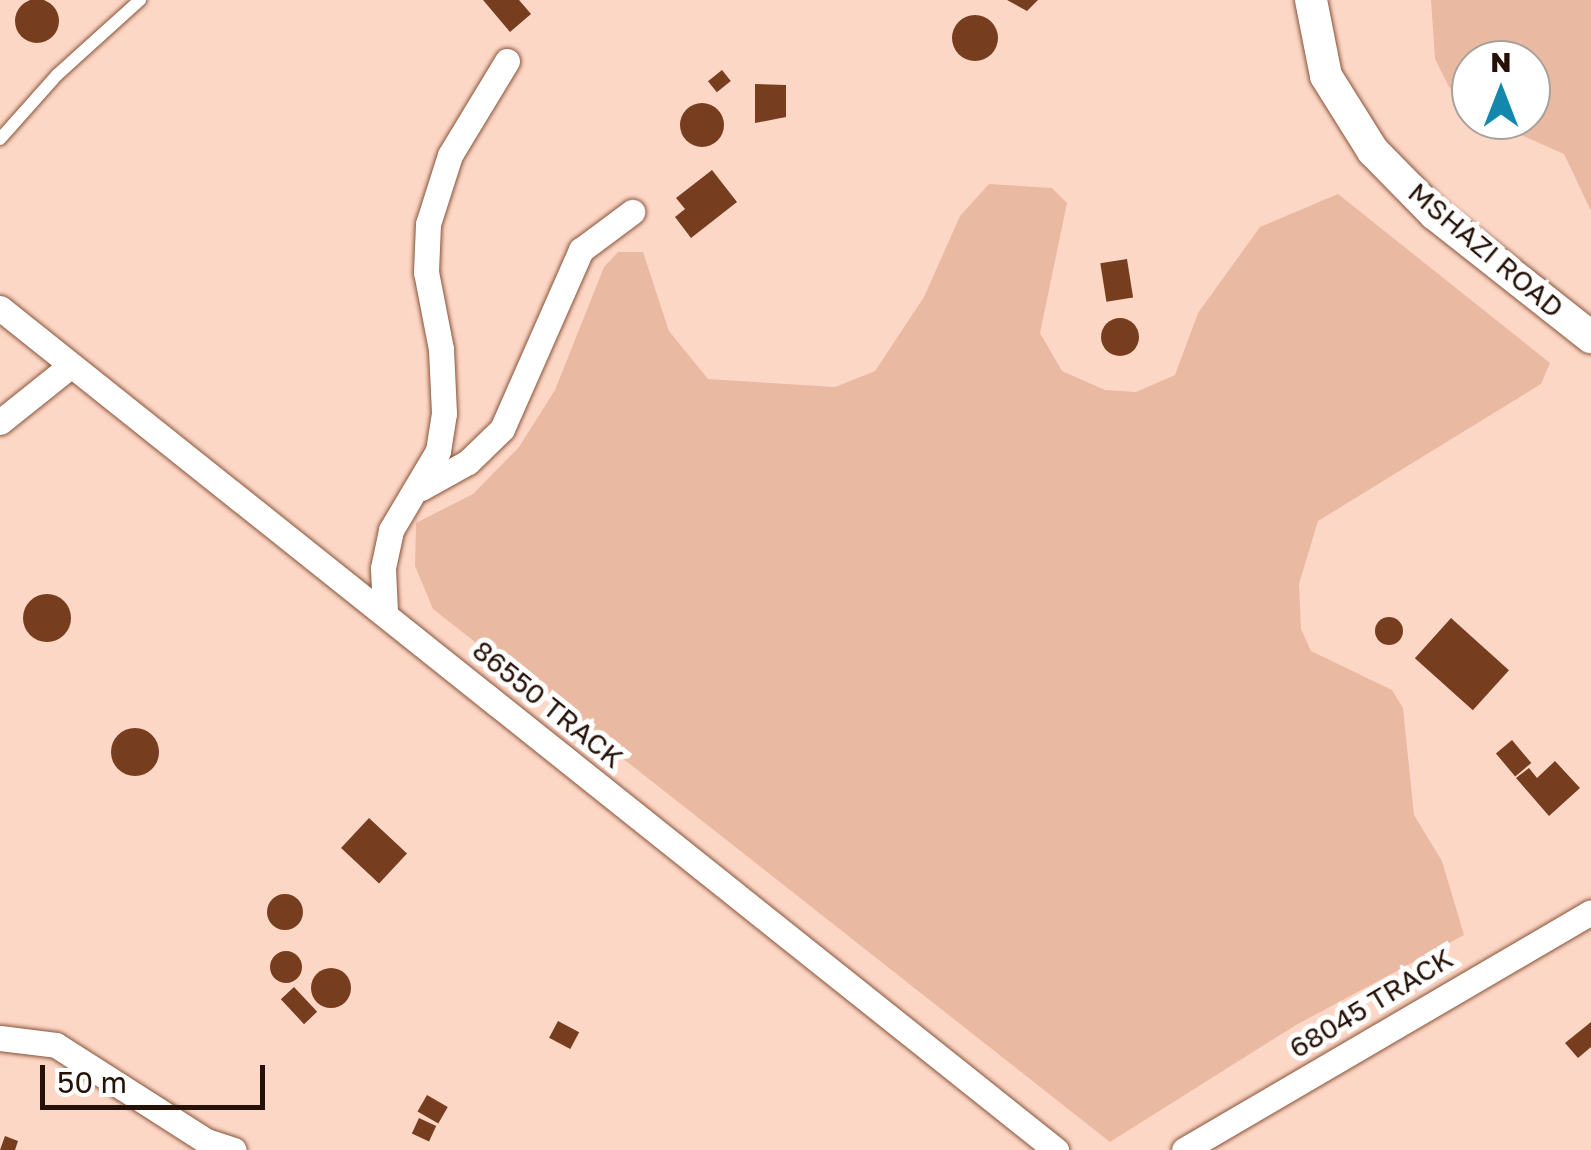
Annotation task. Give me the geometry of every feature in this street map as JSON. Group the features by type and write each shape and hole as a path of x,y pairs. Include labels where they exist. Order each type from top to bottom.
{"street":[{"name":"MSHAZI ROAD","path":"1312,0 1317,53 1338,104 1373,150 1434,214 1591,337"},
{"path":"385,611 382,568 391,530 421,488 438,451 445,386 426,272 428,224 450,154 507,61"},
{"path":"421,488 468,462 502,429 581,250 632,212"},
{"name":"86550 TRACK","path":"0,308 69,367 385,611 1056,1150"},
{"path":"0,422 69,367"},
{"name":"68045 TRACK","path":"1184,1150 1591,912"},
{"path":"0,1038 56,1045 206,1141 234,1150"}],"lane":[{"path":"0,139 57,75 140,0"}],"shaded area":[{"path":"1431,0 1591,0 1591,211 1564,154 1532,140 1551,140 1551,40 1451,40 1451,89 1435,59"},
{"path":"989,184 1052,188 1067,203 1040,333 1062,371 1105,390 1136,392 1175,375 1198,313 1260,227 1338,194 1550,363 1541,384 1318,521 1299,584 1301,629 1311,651 1392,690 1403,708 1414,815 1442,861 1464,935 1296,1025 1110,1142 433,609 415,566 416,523 473,494 519,447 555,390 604,267 618,252 643,252 669,331 708,379 835,387 875,371 924,297 960,216"}],"building":[{"path":"37,-1 52,6 59,21 52,36 37,43 22,36 15,21 22,6"},
{"path":"483,0 519,0 531,14 510,32"},
{"path":"1007,0 1038,0 1027,11"},
{"path":"975,15 991,22 998,38 991,54 975,61 959,54 952,38 959,22"},
{"path":"722,70 731,81 717,92 708,81"},
{"path":"755,84 786,85 786,117 755,123"},
{"path":"702,103 717,110 724,125 717,140 702,147 687,140 680,125 687,110"},
{"path":"712,170 737,202 691,238 675,217 685,209 676,198"},
{"path":"1127,259 1133,298 1106,302 1100,263"},
{"path":"1120,318 1134,323 1139,337 1134,351 1120,356 1106,351 1101,337 1106,323"},
{"path":"47,594 64,601 71,618 64,635 47,642 30,635 23,618 30,601"},
{"path":"1389,617 1399,621 1403,631 1399,641 1389,645 1379,641 1375,631 1379,621"},
{"path":"1451,618 1509,670 1473,710 1415,658"},
{"path":"135,728 152,735 159,752 152,769 135,776 118,769 111,752 118,735"},
{"path":"1512,740 1531,763 1515,776 1496,753"},
{"path":"1555,761 1580,788 1549,816 1516,778 1529,768 1537,778"},
{"path":"369,818 407,853 379,883 341,848"},
{"path":"285,894 297,900 303,912 297,924 285,930 273,924 267,912 273,900"},
{"path":"286,951 297,956 302,967 297,978 286,983 275,978 270,967 275,956"},
{"path":"331,968 345,974 351,988 345,1002 331,1008 317,1002 311,988 317,974"},
{"path":"294,987 317,1012 304,1024 281,999"},
{"path":"558,1021 579,1032 570,1049 549,1038"},
{"path":"1591,1022 1591,1047 1578,1058 1565,1043"},
{"path":"427,1095 448,1107 438,1123 417,1111"},
{"path":"419,1118 436,1126 429,1141 412,1133"},
{"path":"5,1136 18,1141 15,1150 0,1150"}]}
